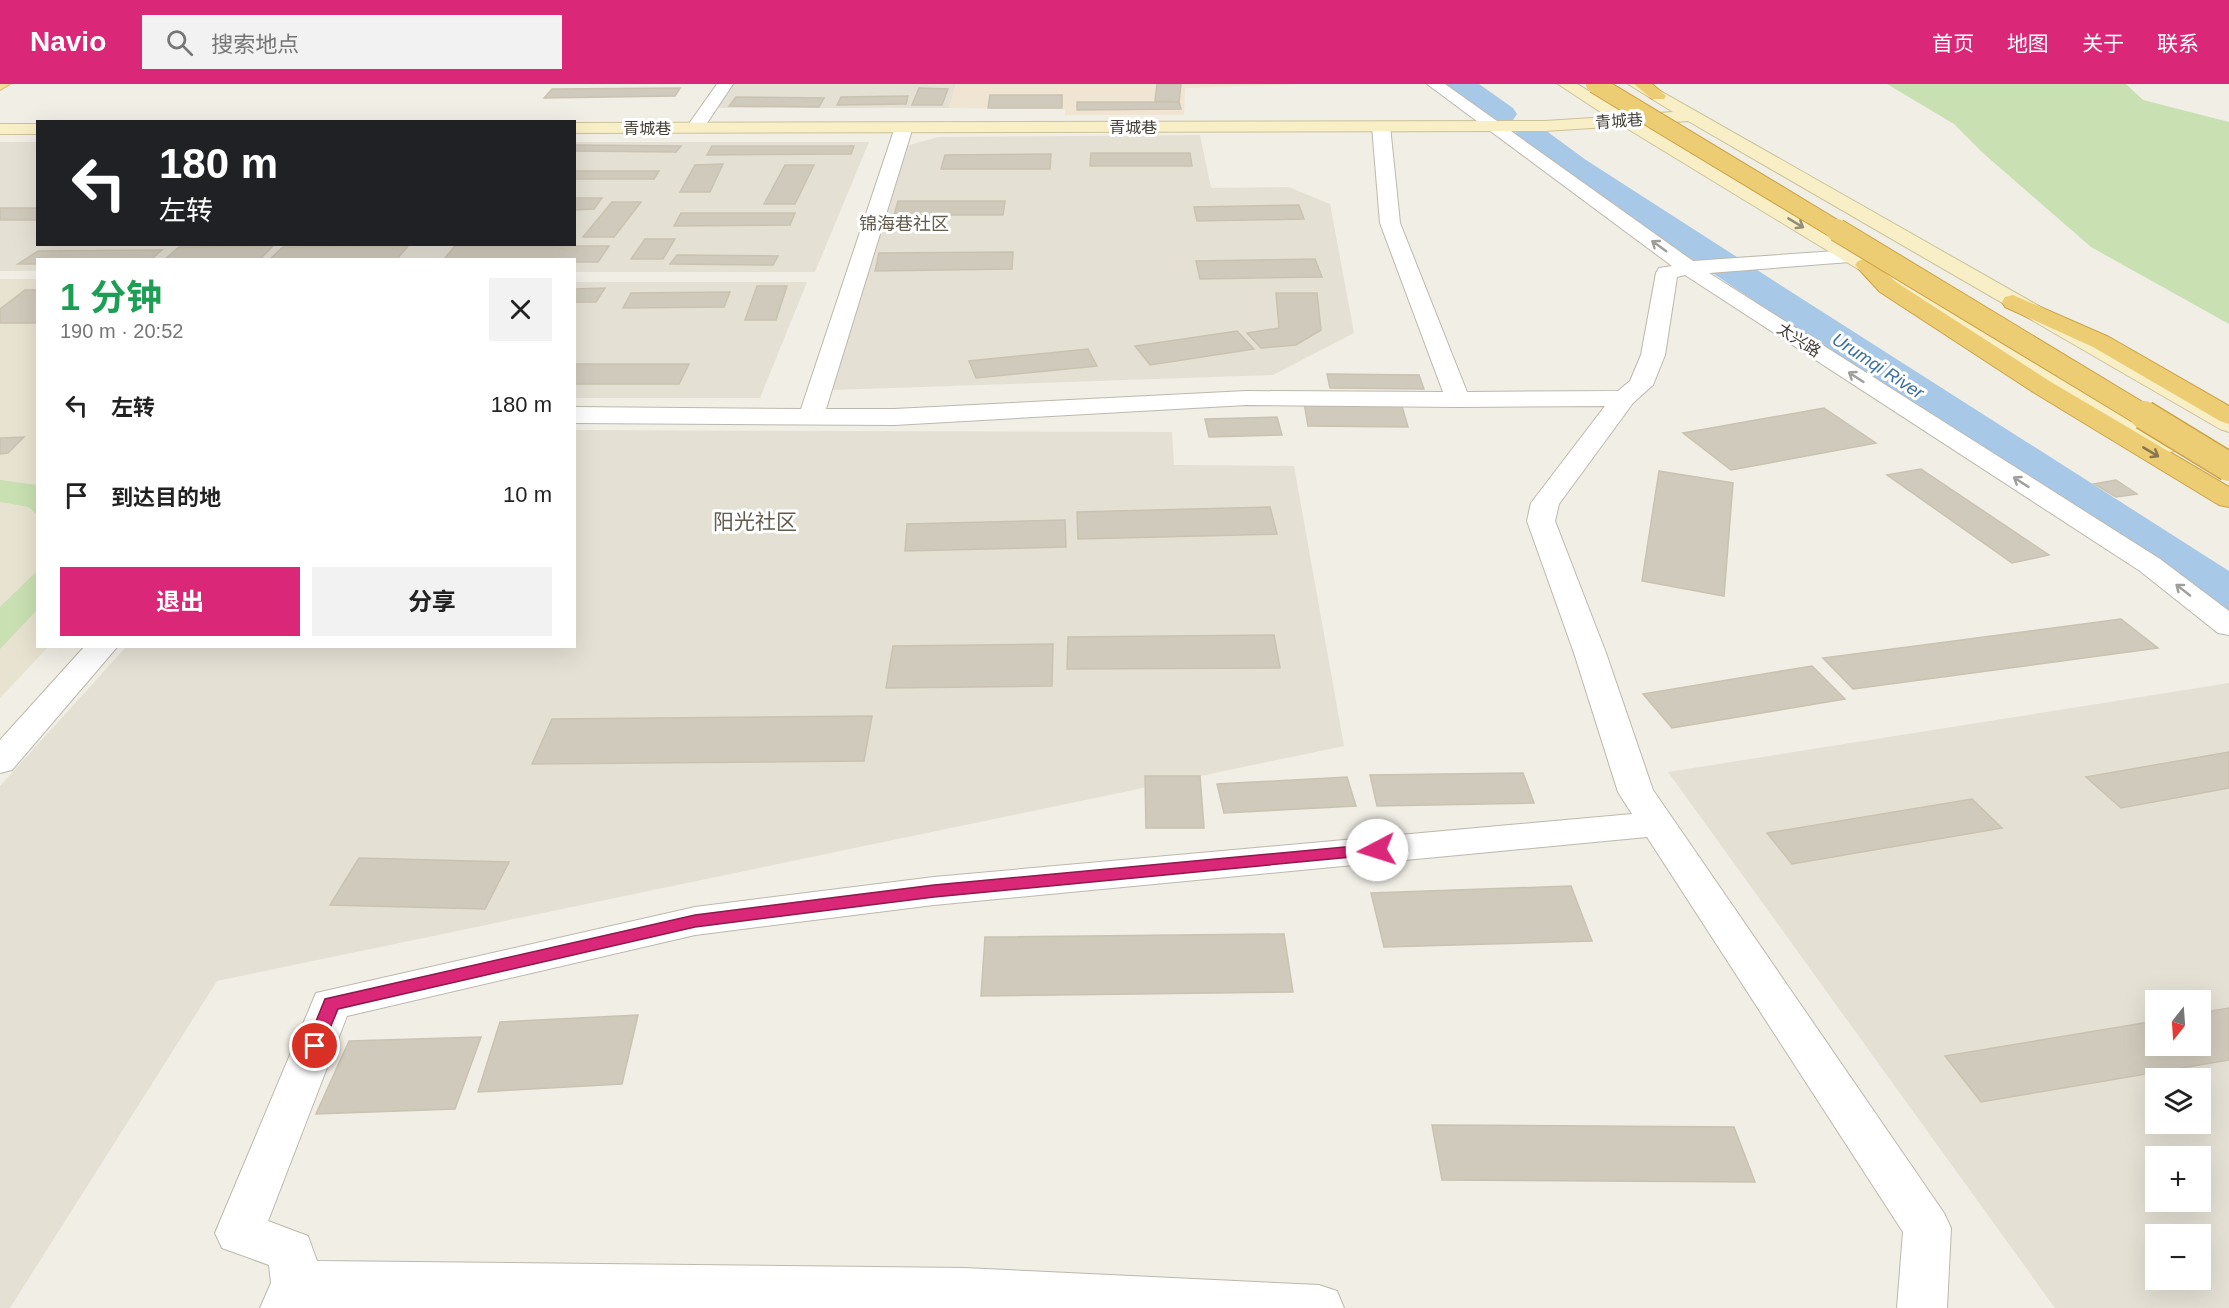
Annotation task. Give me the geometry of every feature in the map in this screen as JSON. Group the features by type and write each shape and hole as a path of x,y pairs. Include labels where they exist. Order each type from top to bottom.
{"highway":[{"path":"1595,84 2229,467"},
{"path":"1618,84 2229,448"},
{"path":"1858,261 1888,287 2042,387 2229,499"},
{"path":"2013,302 2101,342 2229,416"}],"main road":[{"path":"1566,84 1858,261 2229,479"},
{"path":"1636,84 2229,424"},
{"name":"青城巷","path":"576,128 1494,126 1691,116"},
{"path":"0,129 36,129"}],"street":[{"path":"695,128 724,84"},
{"name":"太兴路","path":"1435,84 1494,126 1711,267 1723,292 2150,565 2229,626"},
{"path":"1381,126 1390,223 1458,400"},
{"path":"811,417 904,127"},
{"path":"1858,261 1711,267 1667,273 1653,355 1641,385 1624,398 1545,503 1541,521 1590,653 1636,792 1927,1228 1922,1308"},
{"path":"576,415 894,417 1246,398 1458,400 1624,398"},
{"path":"0,762 101,648"},
{"path":"1319,1308 964,1300 291,1296 291,1251 239,1233 331,1004 695,921 934,891 1657,824"}],"shaded area":[{"path":"732,84 956,84 949,108 716,108"},
{"path":"956,84 1298,84 1185,88 1184,115 1065,115 1065,109 949,108"},
{"path":"1200,135 1211,188 1289,187 1330,204 1354,333 1273,375 832,390 906,146 938,137"},
{"path":"0,142 36,142 36,246 576,246 576,142 869,142 815,272 576,272 576,258 36,258 36,271 0,271"},
{"path":"0,279 36,279 36,648 47,648 0,698"},
{"path":"576,282 807,282 760,398 576,398"},
{"path":"576,430 1172,432 1174,465 1294,466 1344,746 217,981 10,1308 0,1308 0,786 125,648 576,648"},
{"path":"2229,683 2229,1308 2055,1308 1668,772"}],"green space":[{"path":"1887,84 2126,84 2143,100 2229,122 2229,324 2091,247 1983,153 1954,124"},
{"path":"0,480 36,485 36,514 29,507 0,502"},
{"path":"36,572 36,611 0,649 0,607"}],"building":[{"path":"1157,84 1181,84 1179,102 1155,101"},
{"path":"680,88 675,96 544,98 552,89"},
{"path":"919,88 948,89 942,105 912,105"},
{"path":"990,95 1062,95 1062,108 988,108"},
{"path":"908,96 906,104 837,105 841,97"},
{"path":"736,97 824,98 819,107 729,106"},
{"path":"1077,102 1179,102 1181,109 1077,110"},
{"path":"576,145 681,146 676,152 576,151"},
{"path":"712,146 854,146 851,154 707,155"},
{"path":"1091,153 1190,153 1192,166 1090,166"},
{"path":"1051,154 1050,169 941,169 945,155"},
{"path":"723,164 710,192 680,192 695,165"},
{"path":"785,165 814,165 795,204 764,204"},
{"path":"576,171 659,171 654,179 576,179"},
{"path":"576,198 602,198 594,209 576,210"},
{"path":"898,201 1005,201 1003,215 894,215"},
{"path":"612,202 641,202 614,237 583,237"},
{"path":"1299,205 1304,219 1197,221 1194,207"},
{"path":"0,208 36,208 36,220 0,220"},
{"path":"681,213 795,213 790,225 674,226"},
{"path":"645,239 675,239 663,259 631,259"},
{"path":"273,246 261,258 166,258 179,247"},
{"path":"408,246 398,258 271,258 283,247"},
{"path":"455,246 609,246 598,262 576,262 576,258 445,258"},
{"path":"162,250 152,258 36,258 36,264 18,264 38,251"},
{"path":"1013,252 1012,269 875,271 879,253"},
{"path":"677,255 778,256 773,265 670,264"},
{"path":"1315,259 1322,277 1200,279 1196,261"},
{"path":"757,286 787,286 776,320 745,320"},
{"path":"605,288 596,302 576,302 576,289"},
{"path":"25,290 36,290 36,323 0,323 0,309"},
{"path":"730,292 724,307 623,308 631,293"},
{"path":"1276,293 1317,293 1321,330 1296,345 1261,348 1247,333 1279,328"},
{"path":"1237,331 1254,349 1150,365 1135,346"},
{"path":"1088,349 1097,366 976,378 969,361"},
{"path":"576,364 689,364 679,384 576,384"},
{"path":"1327,374 1419,375 1424,389 1330,388"},
{"path":"1304,403 1401,403 1408,427 1308,426"},
{"path":"1824,408 1876,443 1731,470 1683,433"},
{"path":"1277,417 1282,435 1209,437 1205,419"},
{"path":"24,437 8,453 0,454 0,438"},
{"path":"1921,469 2049,555 2012,563 1887,475"},
{"path":"1659,471 1733,483 1724,596 1642,581"},
{"path":"2116,480 2137,494 2116,497 2094,484"},
{"path":"1270,507 1277,534 1078,539 1077,512"},
{"path":"1065,520 1066,547 905,551 907,524"},
{"path":"2121,619 2158,648 1853,689 1823,658"},
{"path":"1274,635 1280,668 1067,669 1068,637"},
{"path":"1053,644 1052,686 886,688 893,646"},
{"path":"1812,666 1845,699 1672,728 1643,694"},
{"path":"872,716 864,761 532,764 552,719"},
{"path":"2229,752 2229,788 2121,808 2086,777"},
{"path":"1523,773 1534,803 1377,806 1370,775"},
{"path":"1145,776 1200,776 1204,828 1146,828"},
{"path":"1347,777 1356,806 1224,813 1217,784"},
{"path":"1972,799 2002,828 1792,864 1767,833"},
{"path":"359,858 509,862 485,909 330,905"},
{"path":"1571,886 1592,941 1384,947 1371,893"},
{"path":"1284,934 1293,992 981,996 985,937"},
{"path":"2229,1008 2229,1060 2182,1068 2145,1068 2145,1074 1981,1102 1945,1056 2145,1023 2145,1056 2211,1056 2211,1011"},
{"path":"638,1015 622,1084 478,1092 500,1022"},
{"path":"481,1037 455,1109 316,1114 349,1041"},
{"path":"1432,1125 1734,1127 1755,1182 1442,1180"}],"waterway":[{"name":"Urumqi River","path":"1461,84 1502,114"},
{"name":"Urumqi River","path":"1530,134 1575,167 1754,285 2229,594"}],"district":[{"name":"锦海巷社区","path":"904,224"},
{"name":"阳光社区","path":"755,521"}],"route":[{"path":"315,1046 331,1004 695,921 934,891 1377,850"}]}
